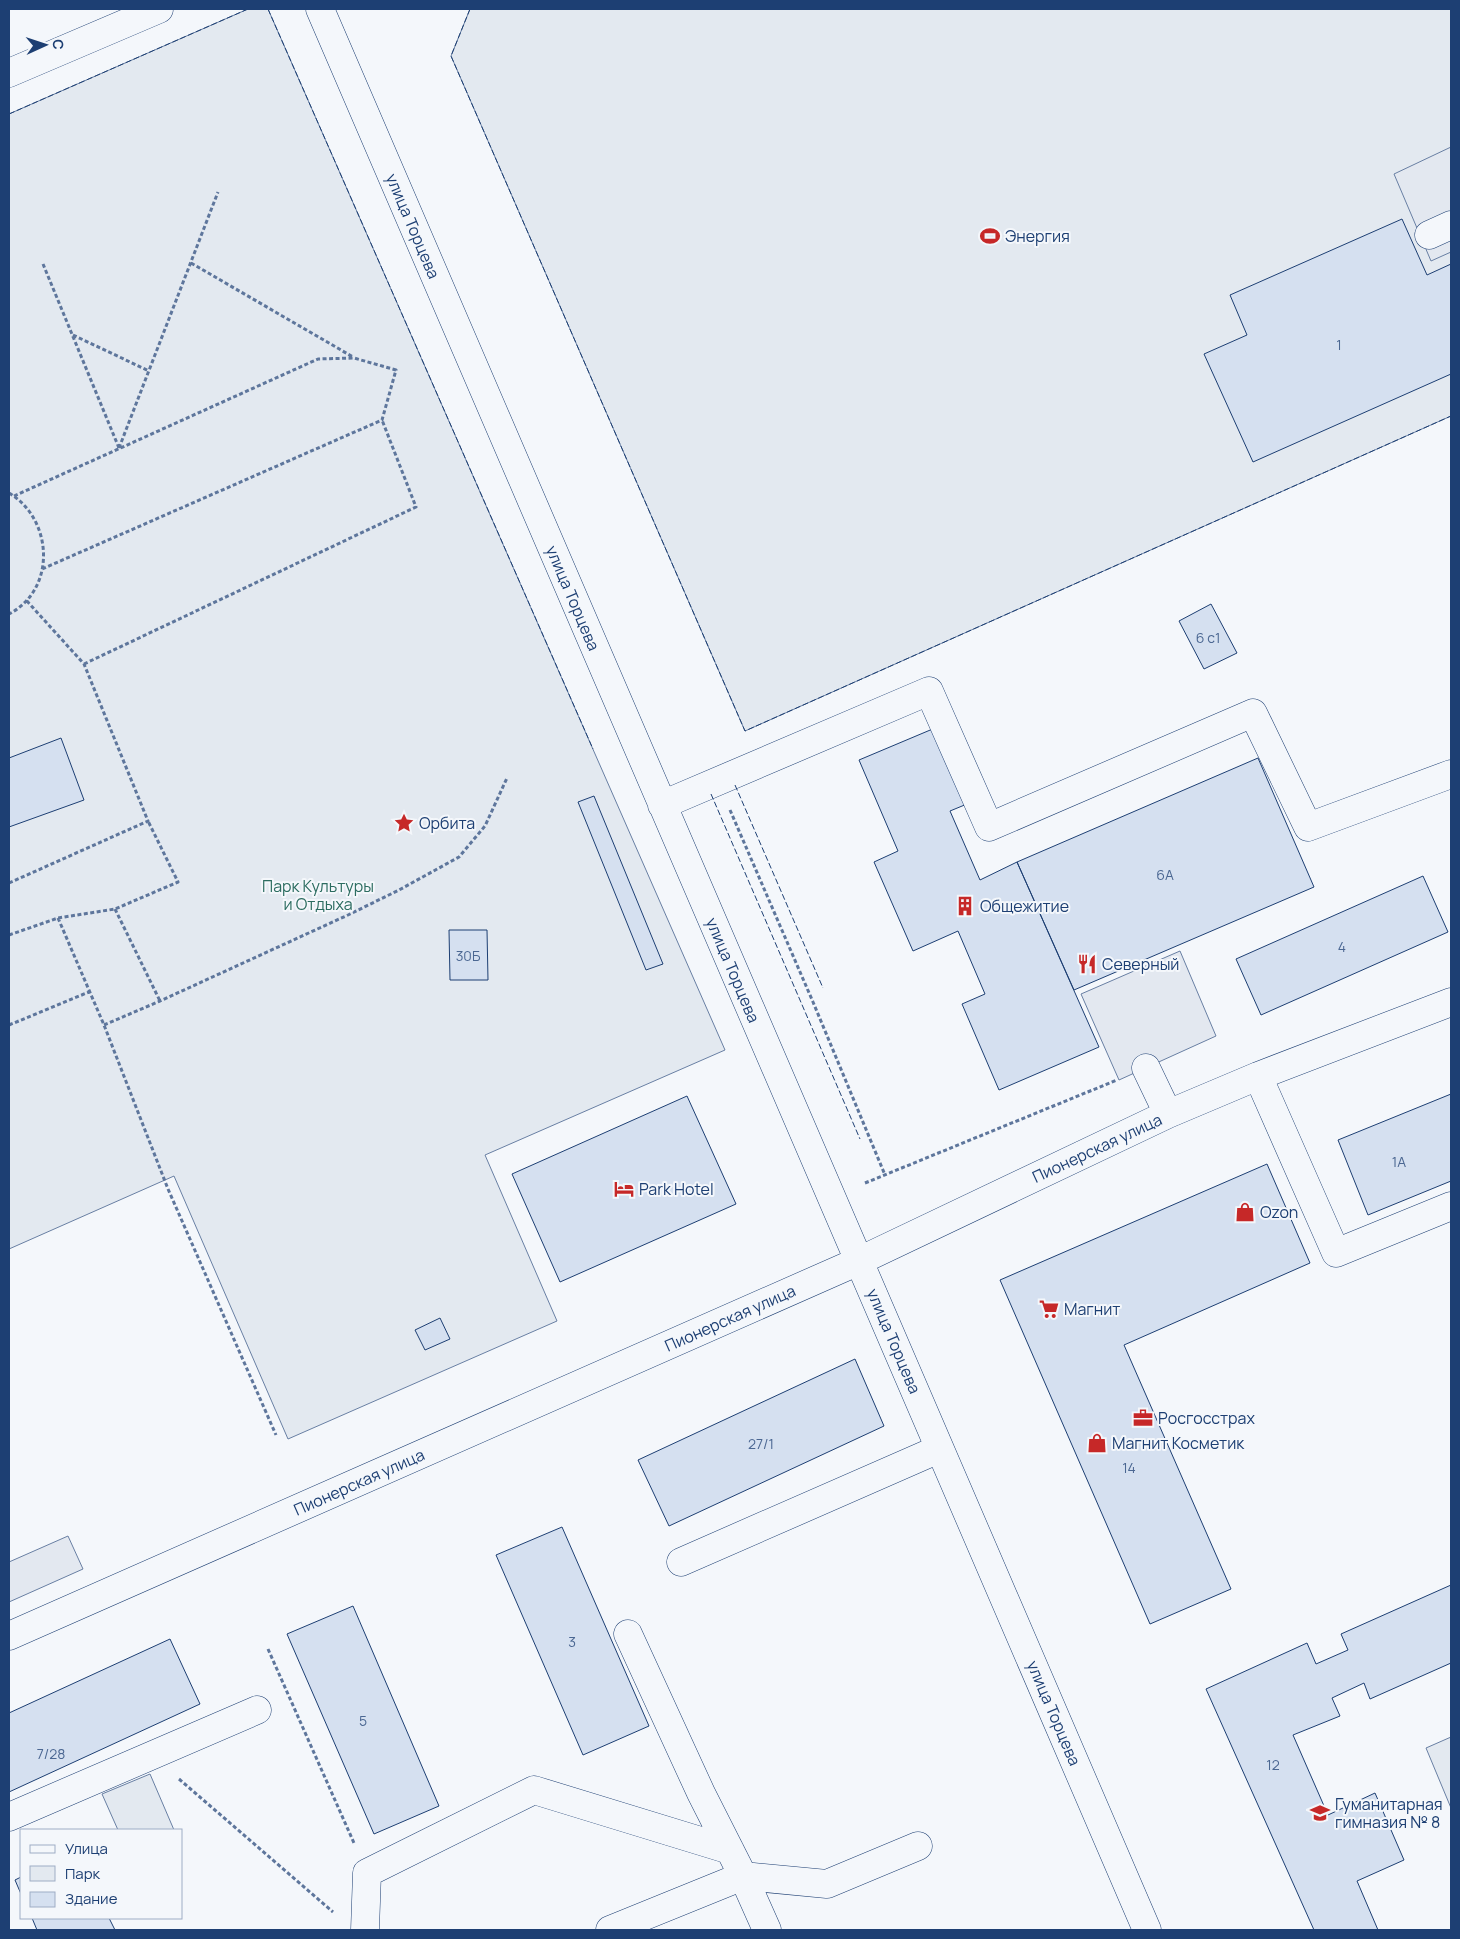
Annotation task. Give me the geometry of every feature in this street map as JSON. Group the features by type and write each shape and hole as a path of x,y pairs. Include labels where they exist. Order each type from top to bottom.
{"street":[{"path":"9,73 159,9"},
{"name":"улица Торцева","path":"320,9 860,1261 1140,1928"},
{"path":"662,805 929,691 988,827 1253,713 1308,827 1451,774"},
{"name":"Пионерская улица","path":"9,1636 860,1261 1168,1114 1258,1076 1451,1002"},
{"path":"1146,1068 1168,1114"},
{"path":"1258,1076 1336,1253 1451,1206"},
{"path":"681,1562 939,1449"},
{"path":"628,1634 767,1930"},
{"path":"9,1817 257,1710"},
{"path":"365,1930 367,1874 534,1790 730,1850"},
{"path":"610,1930 743,1876 827,1884 918,1846"}],"path":[{"path":"119,448 218,192"},
{"path":"84,664 416,506 382,420 396,370 354,358 191,263"},
{"path":"43,264 119,448"},
{"path":"72,334 149,371"},
{"path":"14,496 318,359 354,358"},
{"path":"42,569 382,420"},
{"path":"9,493 19,500 32,515 41,533 44,551 42,569 36,585 26,600 9,614"},
{"path":"9,935 58,918 115,909 178,882 148,821 84,664 26,600"},
{"path":"104,1025 356,911 459,857 485,826 507,778"},
{"path":"718,782 885,1175"},
{"path":"9,883 148,821"},
{"path":"115,909 160,1001"},
{"path":"58,918 104,1025 168,1190 276,1435"},
{"path":"9,1025 90,992"},
{"path":"866,1183 1146,1068"},
{"path":"268,1649 367,1874"},
{"path":"152,1756 339,1917"}],"green space":[{"name":"Парк Культуры и Отдыха","path":"248,9 268,9 725,1050 485,1155 557,1321 288,1439 174,1176 9,1249 9,114"},
{"name":"Энергия","path":"470,9 1451,9 1451,416 745,731 451,56"},
{"path":"1451,1737 1451,1808 1426,1748"},
{"path":"150,1774 174,1829 118,1829 102,1794"}],"shaded area":[{"path":"1451,147 1451,252 1431,261 1394,174"},
{"path":"1180,951 1216,1036 1119,1080 1081,994"},
{"path":"68,1536 83,1569 9,1602 9,1562"}],"building":[{"path":"1402,219 1427,275 1451,264 1451,374 1253,462 1204,354 1247,335 1230,295"},
{"path":"1211,604 1237,653 1204,669 1179,621"},
{"name":"Общежитие","path":"935,728 967,804 950,811 980,880 1017,862 1099,1047 999,1090 962,1004 985,994 958,931 913,951 874,862 898,851 859,760"},
{"path":"61,738 84,800 9,827 9,758"},
{"path":"1258,758 1314,887 1074,990 1017,862"},
{"path":"594,796 663,964 646,970 578,802"},
{"path":"1423,876 1448,932 1261,1015 1236,959"},
{"path":"449,930 487,930 488,980 450,980"},
{"path":"1451,1094 1451,1181 1368,1215 1338,1140"},
{"name":"Park Hotel","path":"687,1096 736,1204 560,1282 512,1174"},
{"path":"1267,1164 1310,1263 1124,1345 1231,1589 1150,1624 1000,1280"},
{"path":"440,1318 450,1339 425,1350 415,1330"},
{"path":"855,1359 884,1426 669,1526 638,1460"},
{"path":"562,1527 649,1726 583,1755 496,1555"},
{"path":"1451,1585 1451,1663 1370,1699 1364,1683 1332,1698 1340,1716 1293,1735 1328,1815 1375,1793 1404,1860 1357,1881 1378,1930 1314,1930 1206,1689 1307,1643 1316,1664 1348,1650 1341,1634"},
{"path":"353,1606 439,1806 374,1834 287,1634"},
{"path":"170,1639 200,1704 9,1792 9,1713"},
{"path":"20,1878 20,1892 15,1880"},
{"path":"32,1919 110,1919 115,1930 37,1930"}],"fence":[{"path":"9,114 248,9"},
{"path":"268,9 593,749"},
{"path":"470,9 451,56 745,731 1451,416"},
{"path":"735,785 823,988"},
{"path":"711,794 860,1139"}],"place":[{"name":"Энергия","path":"990,236"},
{"name":"Орбита","path":"404,823"},
{"name":"Общежитие","path":"965,906"},
{"name":"Северный","path":"1087,964"},
{"name":"Park Hotel","path":"624,1189"},
{"name":"Ozon","path":"1245,1212"},
{"name":"Магнит","path":"1049,1309"},
{"name":"Росгосстрах","path":"1143,1418"},
{"name":"Магнит Косметик","path":"1097,1443"},
{"name":"Гуманитарная гимназия № 8","path":"1320,1813"}]}
